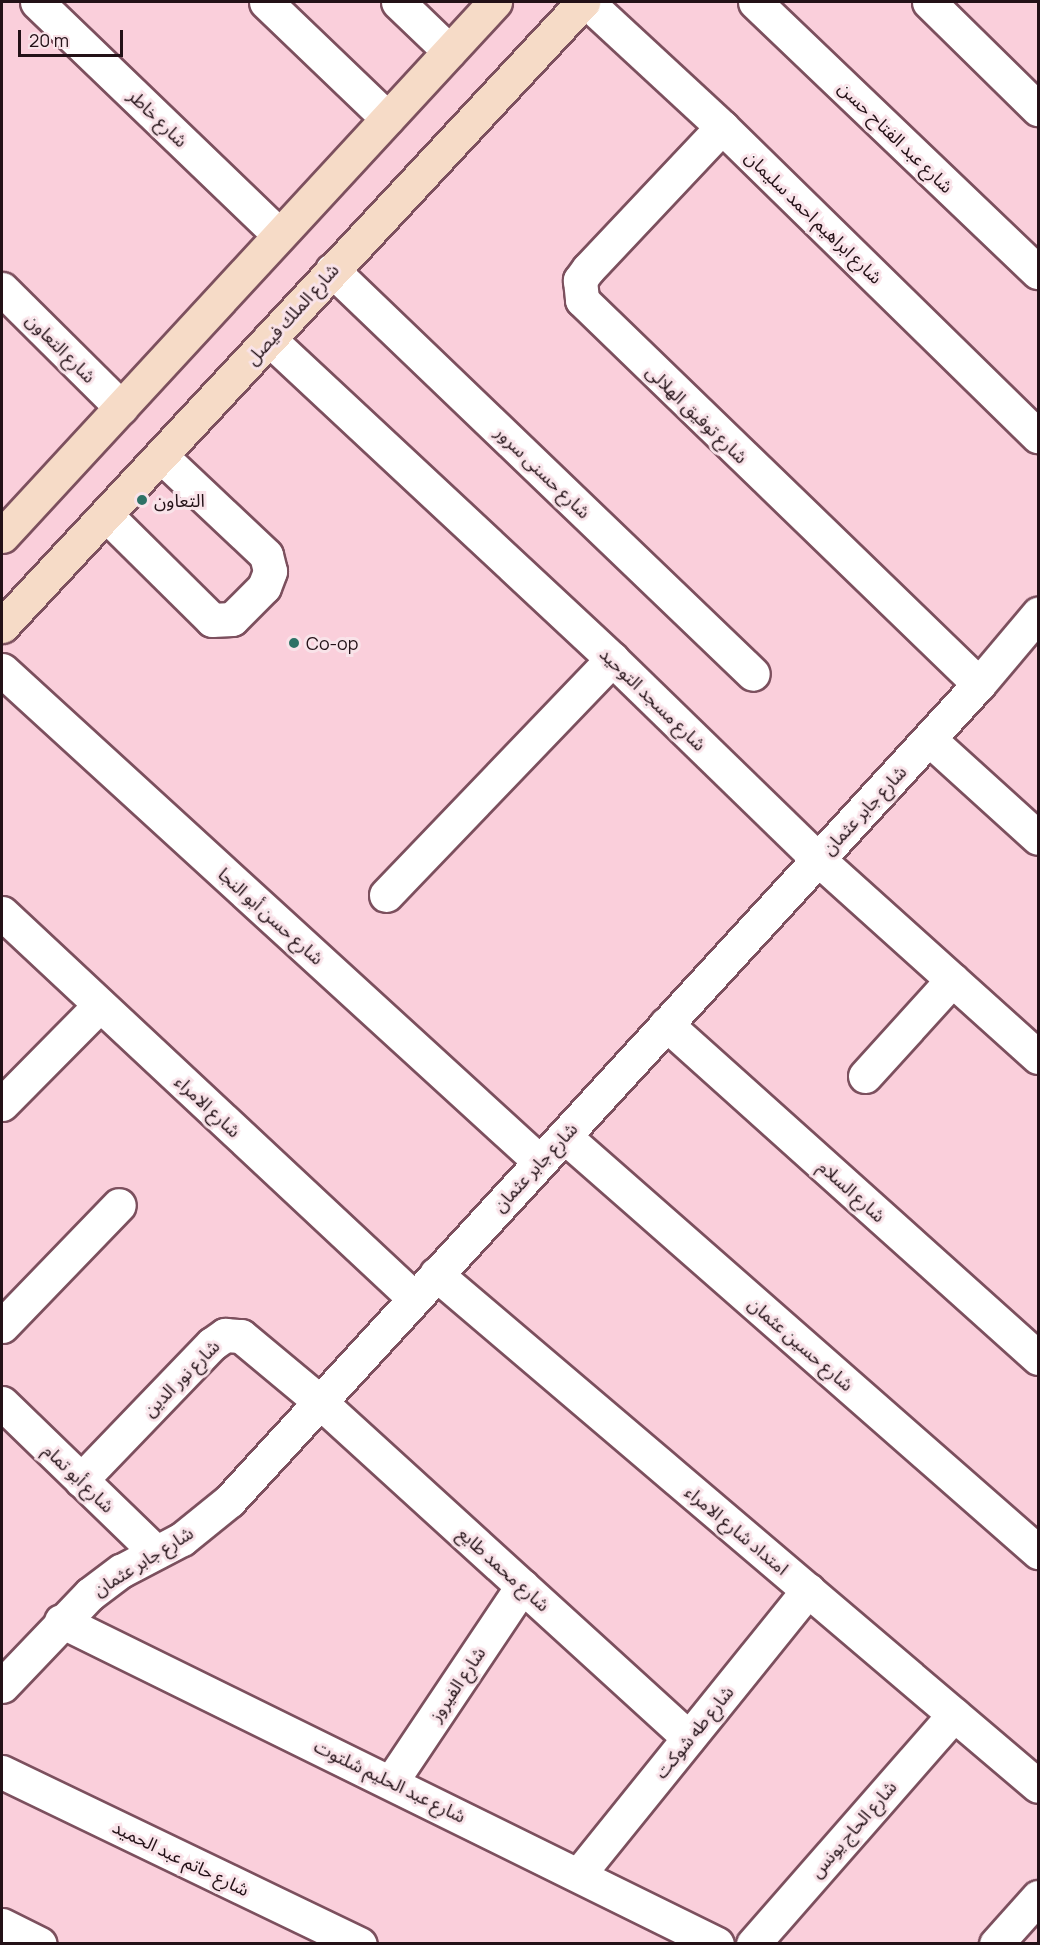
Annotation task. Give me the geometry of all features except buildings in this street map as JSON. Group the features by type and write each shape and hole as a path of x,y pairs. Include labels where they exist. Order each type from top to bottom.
{"main road":[{"path":"2,536 495,2"},
{"name":"شارع الملك فيصل","path":"2,626 332,270 585,2"}],"street":[{"name":"شارع خاطر","path":"37,2 279,236"},
{"path":"266,2 387,118"},
{"path":"398,2 449,51"},
{"name":"شارع ابراهيم احمد سليمان","path":"585,2 722,127 1038,436"},
{"name":"شارع عبد الفتاح حسن","path":"755,2 1038,272"},
{"path":"929,2 1038,109"},
{"name":"شارع توفيق الهلالى","path":"722,127 588,269 580,280 582,300 979,684"},
{"name":"شارع حسنى سرور","path":"332,270 753,674"},
{"name":"شارع التعاون","path":"2,289 121,407"},
{"name":"شارع مسجد التوحيد","path":"269,339 612,659 818,859 1038,1058"},
{"path":"106,515 212,620 232,619 264,587 270,571 266,555 161,456"},
{"name":"شارع جابر عثمان","path":"2,1686 61,1621 121,1570 182,1539 229,1501 929,739 1038,614"},
{"path":"386,895 612,659"},
{"name":"شارع حسن أبو النجا","path":"2,670 540,1162"},
{"path":"929,739 1038,838"},
{"name":"شارع الامراء","path":"2,913 414,1298"},
{"path":"865,1076 952,980"},
{"path":"2,1104 100,1005"},
{"name":"شارع السلام","path":"666,1024 1038,1358"},
{"name":"شارع حسين عثمان","path":"564,1136 1038,1552"},
{"path":"2,1326 119,1205"},
{"name":"امتداد شارع الامراء","path":"436,1274 1038,1786"},
{"name":"شارع نور الدين","path":"81,1480 212,1344 225,1335 248,1340 320,1401"},
{"name":"شارع محمد طايع","path":"320,1401 689,1738"},
{"name":"شارع أبو تمام","path":"2,1403 156,1552"},
{"name":"شارع الفيروز","path":"392,1782 522,1586"},
{"name":"شارع طه شوكت","path":"579,1874 808,1590"},
{"name":"شارع عبد الحليم شلتوت","path":"61,1621 579,1874 717,1944"},
{"name":"شارع الحاج يونس","path":"753,1944 954,1714"},
{"name":"شارع حاتم عبد الحميد","path":"2,1772 360,1944"},
{"path":"996,1944 1038,1897"},
{"path":"2,1925 40,1944"}],"place":[{"name":"التعاون","path":"142,500"},
{"name":"Co-op","path":"294,643"}]}
